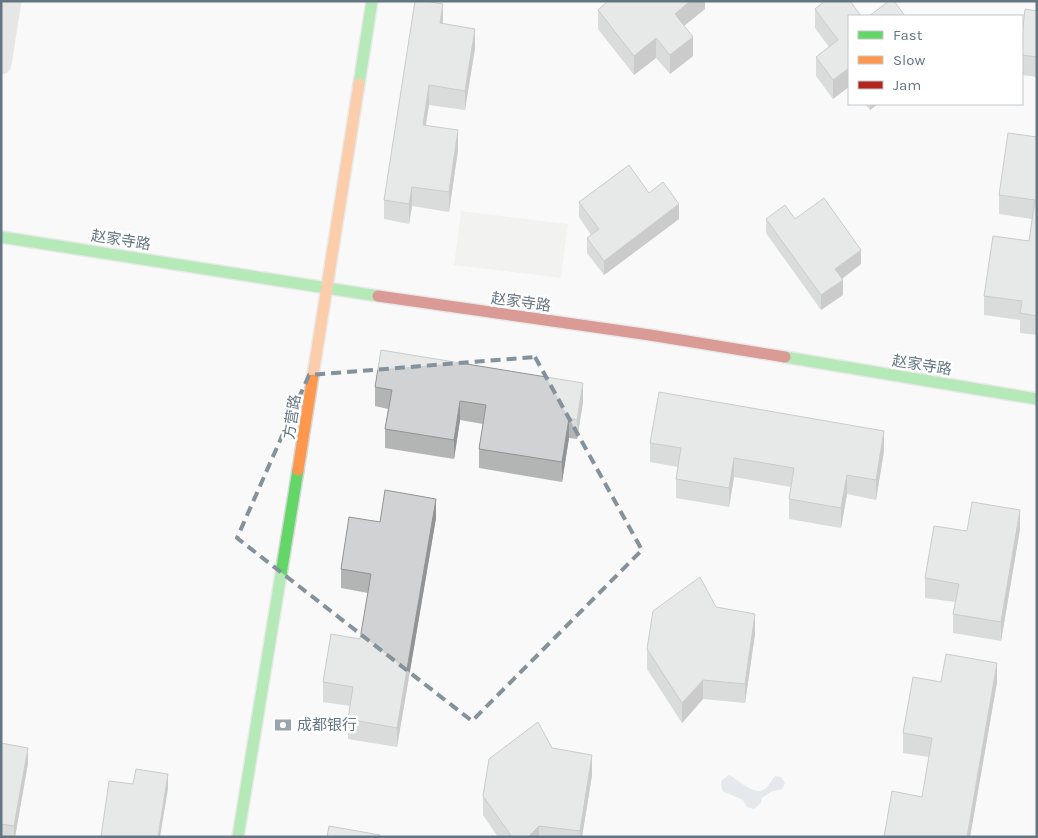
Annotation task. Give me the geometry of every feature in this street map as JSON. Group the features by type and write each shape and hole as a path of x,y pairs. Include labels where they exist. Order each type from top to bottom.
{"street":[{"path":"1,64 11,1"},
{"name":"方营路","path":"238,837 328,287 372,1"},
{"name":"赵家寺路","path":"1,237 650,336 1037,399"}],"highlighted area":[{"path":"535,357 642,550 472,721 237,538 309,375"}],"shaded area":[{"path":"461,211 568,224 561,278 454,265"},
{"path":"729,775 748,788 758,791 768,786 775,776 781,777 785,783 782,789 771,792 762,798 761,803 754,809 747,807 743,800 722,791 721,781"}],"building":[{"path":"415,1 443,4 440,23 475,29 465,91 429,85 423,125 458,130 449,192 412,187 409,204 384,200"},
{"path":"608,1 690,1 675,14 693,37 670,55 656,38 634,56 598,10"},
{"path":"825,1 850,1 860,15 848,15 848,69 833,80 816,57 838,40 815,9"},
{"path":"889,1 894,1 904,15 870,15"},
{"path":"1025,9 1037,11 1037,57 1023,55"},
{"path":"1008,133 1037,137 1037,316 1020,313 1022,301 984,296 993,236 1029,241 1035,200 999,195"},
{"path":"629,165 649,193 663,182 679,204 604,261 587,238 599,229 579,202"},
{"path":"824,198 861,250 835,269 843,280 821,295 766,219 785,205 795,219"},
{"path":"381,350 583,383 577,420 569,418 562,462 479,449 486,405 460,401 454,440 385,429 392,390 375,387"},
{"path":"659,392 884,431 876,480 847,475 841,508 789,499 794,468 734,458 729,488 676,479 681,448 650,443"},
{"path":"385,490 436,499 397,728 348,719 353,687 323,682 331,634 360,639 371,574 341,569 349,517 380,522"},
{"path":"972,502 1020,510 1001,622 953,614 959,584 925,578 934,526 967,531"},
{"path":"700,577 716,607 755,614 745,684 703,680 682,703 647,649 653,611"},
{"path":"946,654 997,663 967,837 884,837 892,791 922,797 932,738 903,733 913,677 941,682"},
{"path":"538,722 552,748 592,755 580,831 539,826 528,837 512,837 483,796 489,759"},
{"path":"1,743 28,748 14,826 1,824"},
{"path":"136,769 168,774 158,837 101,837 109,781 133,784"},
{"path":"329,826 380,835 379,837 327,837"}],"traffic: fast":[{"path":"359,84 372,1"},
{"path":"1,237 378,296"},
{"path":"785,357 1037,399"},
{"path":"238,837 298,470"}],"traffic: slow":[{"path":"298,470 359,84"}],"traffic: jam":[{"path":"378,296 650,335 785,357"}],"place":[{"name":"成都银行","path":"283,725"}]}
